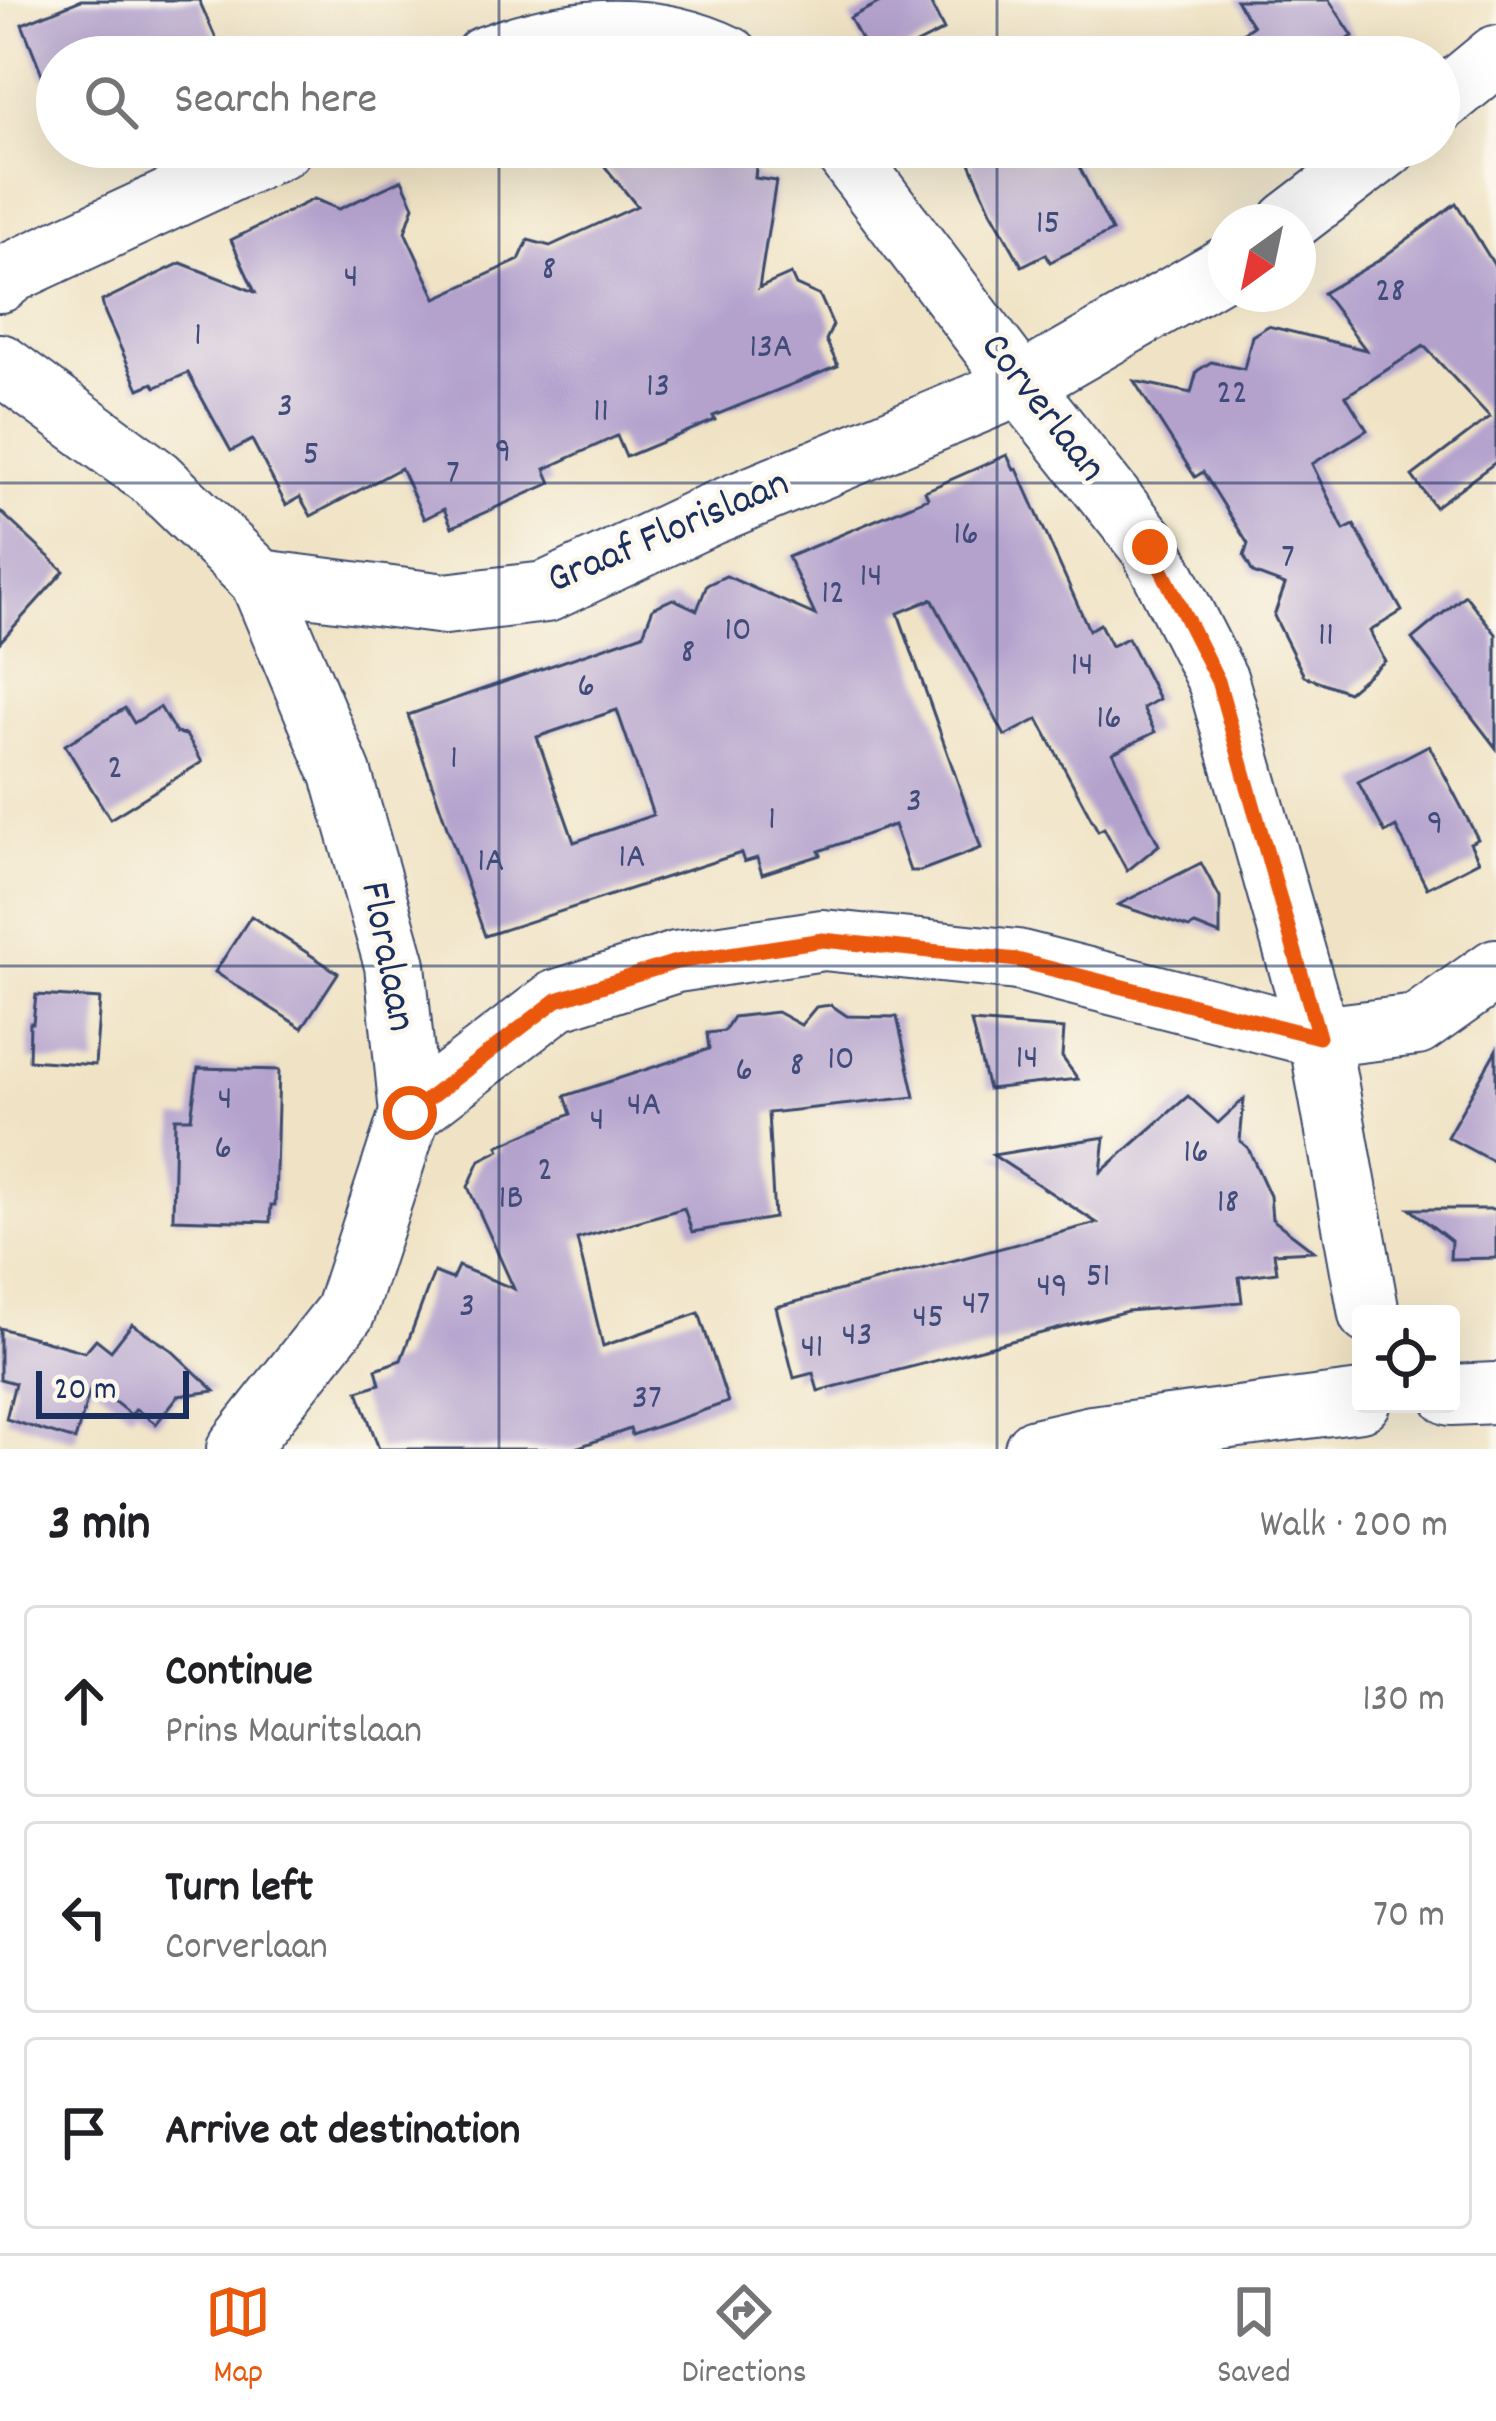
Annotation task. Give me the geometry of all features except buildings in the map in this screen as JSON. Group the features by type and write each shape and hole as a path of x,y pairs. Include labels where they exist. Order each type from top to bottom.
{"street":[{"path":"551,36 619,28 659,36"},
{"path":"1460,86 1496,56"},
{"path":"0,282 237,168"},
{"name":"Corverlaan","path":"857,168 1150,547 1218,681 1319,1037 1367,1305"},
{"path":"1313,204 1360,168"},
{"name":"Graaf Florislaan","path":"260,580 445,604 546,592 707,516 1021,386 1208,277"},
{"path":"0,364 156,479 260,580"},
{"name":"Floralaan","path":"237,1449 345,1312 410,1113 395,965 341,774 260,580"},
{"path":"410,1113 557,1000 676,962 823,940 1017,960 1319,1037 1417,1025 1496,969"},
{"path":"1460,1395 1496,1393"},
{"path":"1035,1449 1092,1436 1274,1429 1352,1404"}],"route":[{"path":"410,1113 557,1000 676,962 823,940 1017,960 1319,1037 1218,681 1150,547"}]}
